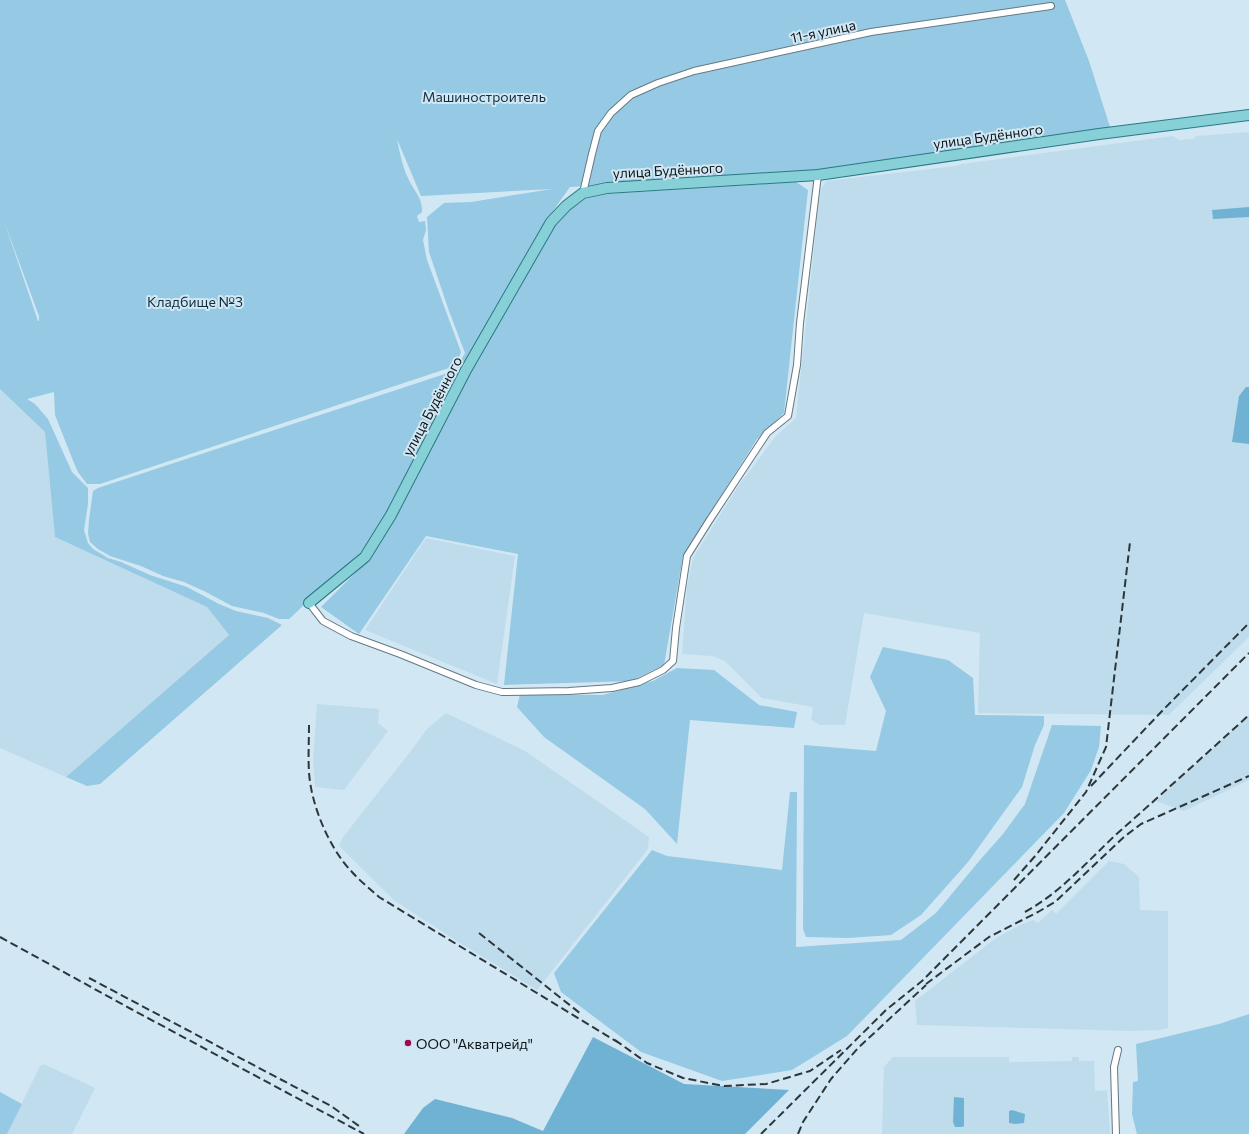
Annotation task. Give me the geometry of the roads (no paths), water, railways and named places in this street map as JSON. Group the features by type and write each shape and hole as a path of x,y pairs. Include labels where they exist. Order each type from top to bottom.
{"main road":[{"name":"улица Будённого","path":"309,603 365,557 391,515 466,370 551,222 566,206 583,193 606,188 818,175 1106,133 1249,115"}],"street":[{"name":"11-я улица","path":"583,193 598,131 611,113 631,95 658,83 694,71 871,32 1051,6"},
{"path":"309,603 323,621 351,636 400,654 476,686 502,692 569,691 612,688 639,682 663,670 673,661 676,628 687,556 767,433 788,416 797,365 800,323 818,175"},
{"path":"1116,1134 1114,1067 1118,1050"}],"railway":[{"path":"1014,880 1086,792 1106,747 1130,542"},
{"path":"1091,786 1249,623"},
{"path":"761,1134 886,1010 922,981 1249,653"},
{"path":"1025,912 1039,904 1063,885 1120,831 1249,715"},
{"path":"309,725 310,785 317,812 336,851 355,875 379,897 619,1043"},
{"path":"926,984 989,937 1055,902 1124,837 1141,824 1249,776"},
{"path":"479,933 581,1014"},
{"path":"0,937 364,1134"},
{"path":"89,978 331,1106 359,1126"},
{"path":"798,1134 803,1122 831,1079 858,1048 926,985"},
{"path":"615,1040 647,1063 683,1078 724,1086 766,1084 810,1071 841,1050"}],"place":[{"name":"ООО \"Акватрейд\"","path":"408,1043"}],"park label":[{"name":"Машиностроитель","path":"484,96"},
{"name":"Кладбище №3","path":"195,301"}]}
